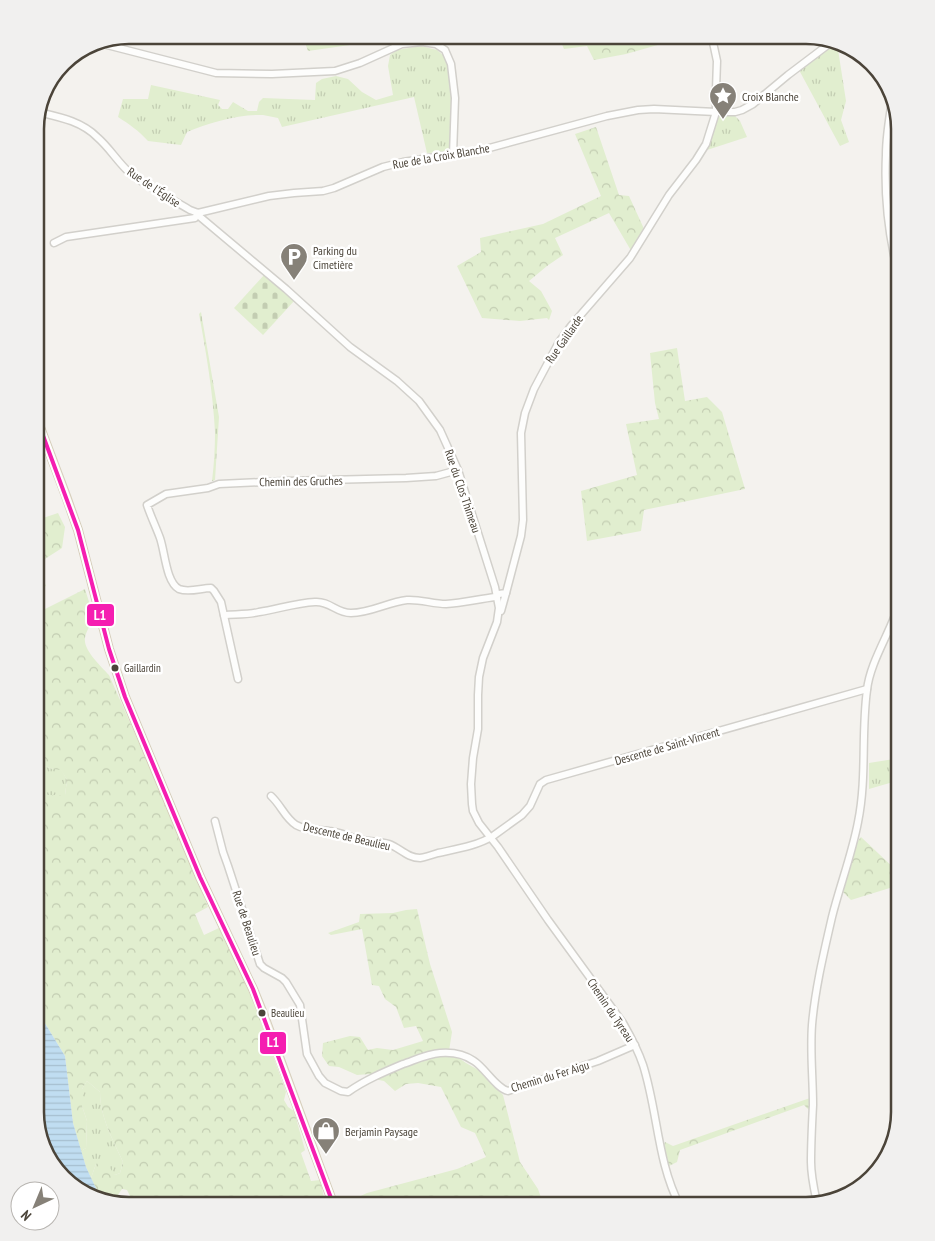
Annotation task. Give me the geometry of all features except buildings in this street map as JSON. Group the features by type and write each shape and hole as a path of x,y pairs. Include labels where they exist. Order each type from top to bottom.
{"main road":[{"path":"44,438 78,530 108,649 125,697 200,877 264,1016 331,1197"}],"street":[{"path":"110,46 216,73 272,74 335,71 360,63 402,44"},
{"path":"436,44 445,50 451,64 454,98 453,155"},
{"name":"Rue Gaillarde","path":"499,614 522,529 524,512 521,433 525,413 534,389 565,334 630,258 669,195 701,152 711,130 716,112 717,61 713,44"},
{"name":"Rue de la Croix Blanche","path":"54,243 66,238 195,218 198,213 269,196 323,191 383,167 403,162 482,150 599,118 638,110 735,112 753,104 825,46"},
{"name":"Rue de l'Église","path":"46,114 68,119 89,130 98,137 133,175 198,213"},
{"path":"890,115 886,154 886,186 891,239"},
{"name":"Rue du Clos Thimeau","path":"198,213 350,347 397,381 419,402 440,430 458,470 497,595 498,622 483,658 481,668 478,695 478,729 471,784 472,804 476,818 490,838"},
{"name":"Chemin des Gruches","path":"224,615 221,602 211,588 184,590 173,584 160,537 147,505 166,494 208,488 219,484 406,478 436,476 458,470"},
{"path":"238,678 224,615 258,613 305,603 321,602 337,611 351,613 368,611 405,600 457,603 495,597 506,593"},
{"path":"816,1197 811,1162 811,1046 815,1000 832,917 860,812 864,777 867,688 873,667 891,625"},
{"name":"Descente de Saint-Vincent","path":"490,838 522,815 530,806 540,784 546,780 867,688"},
{"name":"Descente de Beaulieu","path":"271,796 287,817 303,828 334,832 359,840 387,844 413,857 420,858 459,849 490,838"},
{"name":"Rue de Beaulieu","path":"215,821 223,852 260,964 286,982 300,1005 309,1058 323,1081 336,1088"},
{"name":"Chemin du Tyreau","path":"490,838 623,1024 635,1045 646,1077 664,1166 676,1197"},
{"name":"Chemin du Fer Aigu","path":"336,1088 348,1092 369,1079 408,1062 432,1054 449,1053 460,1054 471,1059 482,1066 500,1087 508,1090 598,1061 635,1045"}],"green space":[{"path":"306,44 357,44 308,51"},
{"path":"562,44 661,44 626,54 594,60 587,46 564,49"},
{"path":"421,46 437,50 444,56 448,64 452,96 451,146 445,152 427,153 414,97 282,127 278,118 263,115 214,122 187,132 181,145 148,141 118,117 123,99 148,99 151,85 220,100 218,105 222,109 228,109 233,102 248,111 257,111 259,102 263,98 315,100 316,83 322,79 336,76 348,79 362,92 376,100 393,95 388,66 390,55 397,50"},
{"path":"830,48 838,50 846,101 841,120 849,142 840,146 799,70"},
{"path":"733,114 740,121 747,137 707,150 717,119 721,115"},
{"path":"596,127 619,195 629,196 645,231 633,254 609,213 555,238 563,255 529,281 541,291 552,311 549,320 547,318 520,321 482,318 457,266 481,252 480,238 543,224 601,196 575,134"},
{"path":"265,274 295,300 263,335 234,308"},
{"path":"201,312 219,417 215,480 212,481 215,432 209,372 199,314"},
{"path":"677,348 685,401 707,397 722,412 745,489 644,510 641,531 587,541 581,491 637,475 626,424 659,419 655,403 650,353"},
{"path":"58,513 65,527 62,548 44,560 44,518"},
{"path":"85,589 94,618 87,630 85,643 93,658 109,675 166,804 208,907 195,914 204,935 219,928 242,976 257,1011 286,1092 284,1100 288,1107 294,1111 305,1150 301,1153 311,1181 320,1180 324,1197 130,1197 127,1190 122,1189 117,1197 97,1191 91,1178 96,1164 104,1160 115,1175 120,1173 123,1162 111,1137 102,1110 100,1092 87,1081 82,1089 82,1106 87,1121 86,1148 81,1151 73,1123 65,1056 44,1022 44,795 65,795 67,780 61,770 44,766 45,609"},
{"path":"891,759 891,783 869,789 869,763"},
{"path":"44,766 61,769 67,780 65,795 44,795"},
{"path":"861,837 891,865 891,888 851,900 843,892 857,842"},
{"path":"417,909 430,964 452,1032 449,1051 482,1072 503,1095 520,1162 538,1189 541,1197 358,1197 457,1169 486,1157 475,1133 461,1127 441,1087 418,1083 406,1084 395,1091 384,1081 374,1079 370,1074 357,1075 339,1067 329,1066 322,1056 323,1043 350,1036 360,1037 368,1050 377,1048 393,1050 423,1041 416,1026 404,1028 396,1007 385,999 379,986 372,985 362,929 331,935 328,933 359,922 360,914 393,913"},
{"path":"87,1081 100,1092 102,1110 111,1137 123,1162 120,1173 115,1175 96,1164 91,1178 81,1151 86,1148 87,1121 82,1106 82,1089"},
{"path":"810,1098 810,1111 804,1105 680,1150 677,1162 669,1166 665,1157 665,1142 673,1146"}],"water":[{"path":"44,1022 65,1056 73,1123 86,1167 97,1191 86,1186 73,1176 58,1160 50,1145 44,1124"}],"transit line":[{"name":"L1","path":"44,438 78,530 109,649 125,697 200,877 253,989 331,1197"}],"place":[{"name":"Croix Blanche","path":"723,120"},
{"name":"Parking du Cimetière","path":"294,281"},
{"name":"Gaillardin","path":"115,668"},
{"name":"Beaulieu","path":"262,1013"},
{"name":"Berjamin Paysage","path":"326,1155"}]}
